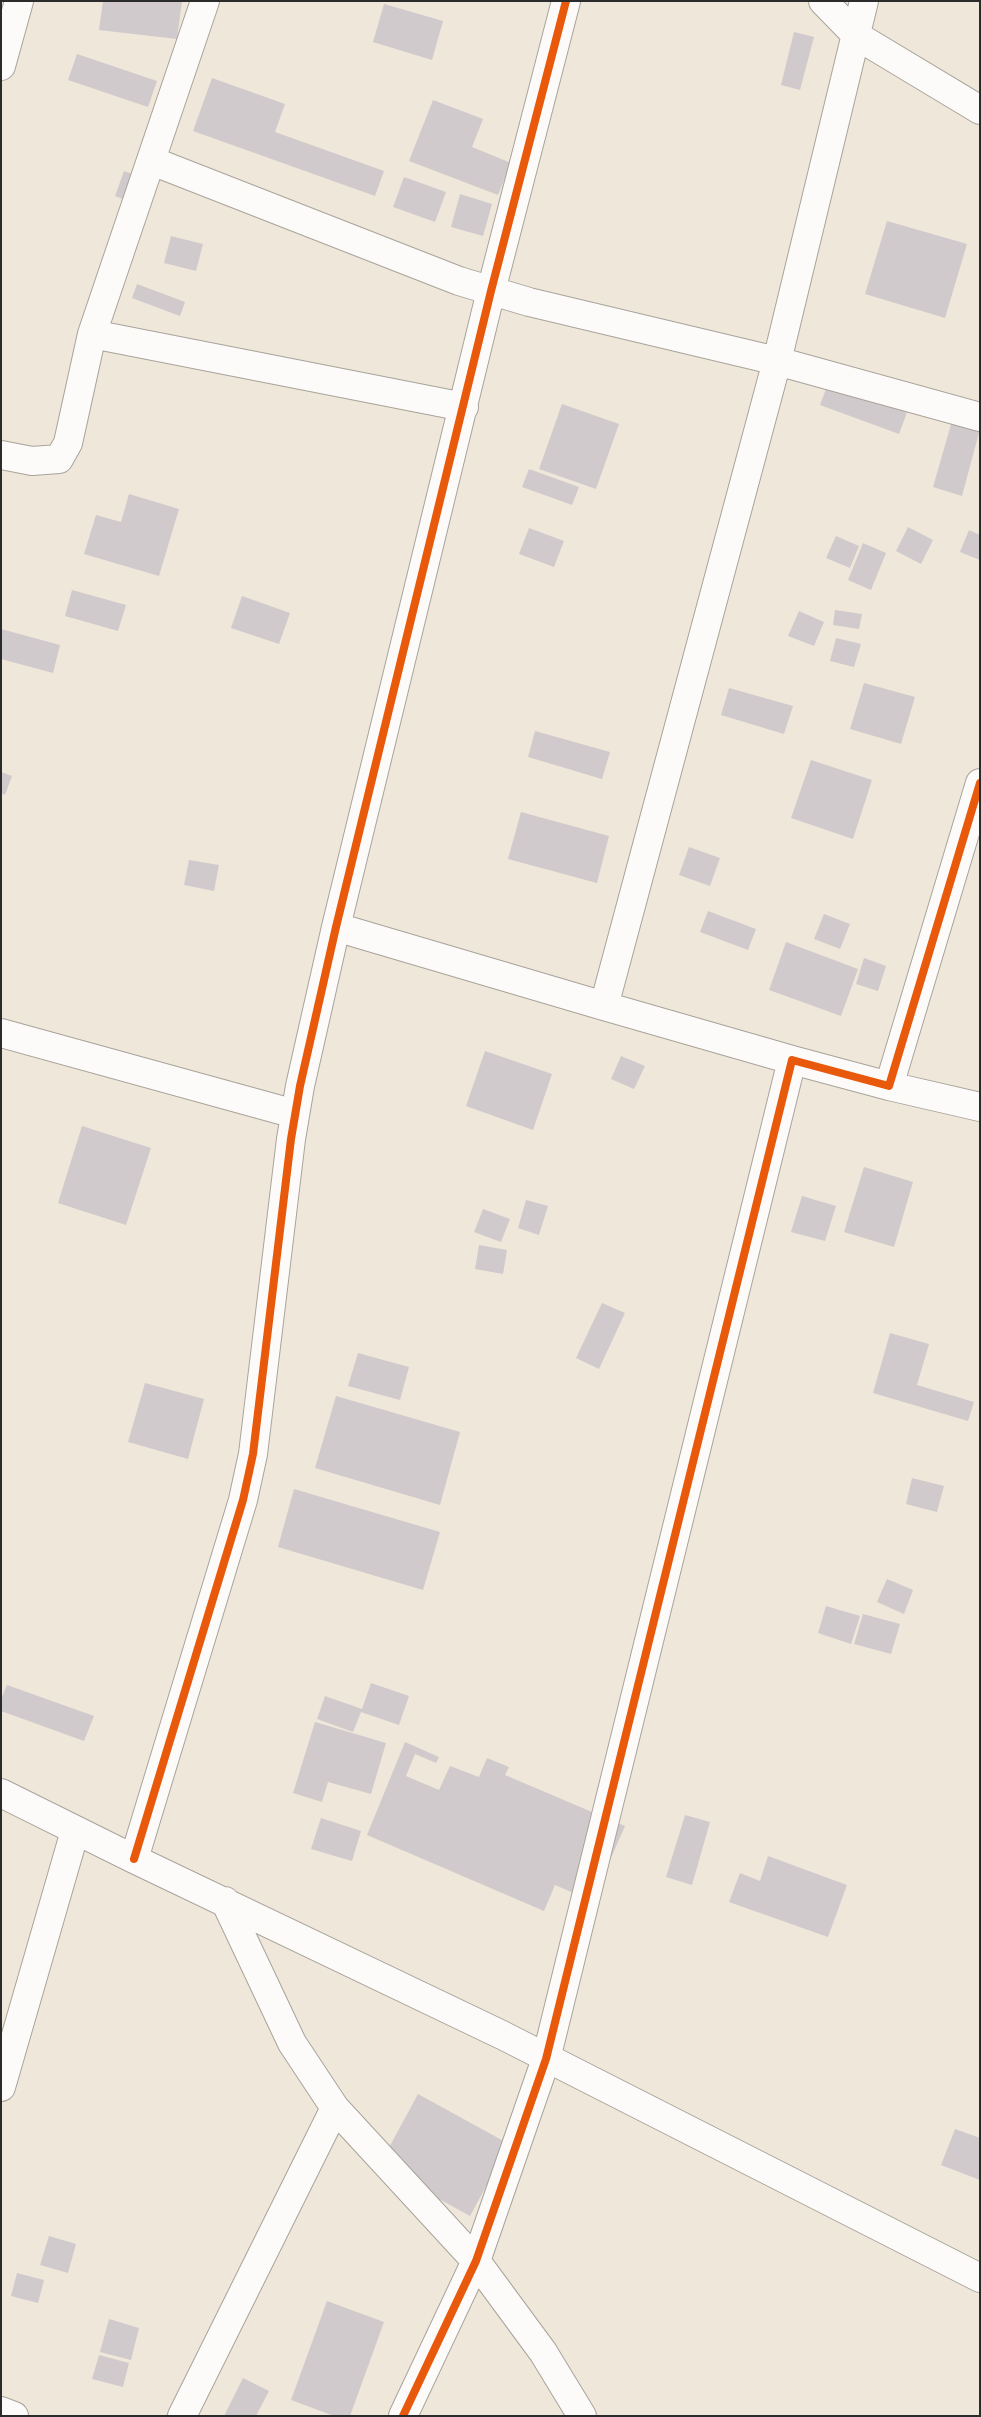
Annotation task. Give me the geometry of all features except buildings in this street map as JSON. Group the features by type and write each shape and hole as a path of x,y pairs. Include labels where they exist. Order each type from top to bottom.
{"street":[{"path":"1,66 19,1"},
{"path":"1,455 32,461 59,460 68,443 92,334 205,1"},
{"path":"134,1859 244,1500 253,1454 295,1114 336,927 491,291 566,1"},
{"path":"823,1 857,36 980,110"},
{"path":"604,1006 776,361 857,36 864,1"},
{"path":"152,161 459,281 491,291 776,361 980,417"},
{"path":"92,334 464,407"},
{"path":"889,1086 980,783"},
{"path":"336,927 792,1060 889,1086 980,1107"},
{"path":"1,1033 295,1114"},
{"path":"403,2416 476,2261 546,2059 792,1060"},
{"path":"1,1793 134,1859 494,2030 546,2059 980,2278"},
{"path":"1,2087 76,1831"},
{"path":"224,1901 292,2043 335,2108 476,2261 543,2352 582,2416"},
{"path":"182,2416 335,2108"},
{"path":"1,2411 14,2416"}],"cycle path":[{"path":"134,1859 243,1500 253,1454 291,1139 300,1086 336,927 491,291 566,1"},
{"path":"403,2416 476,2261 546,2059 792,1060 889,1086 980,783"}]}
